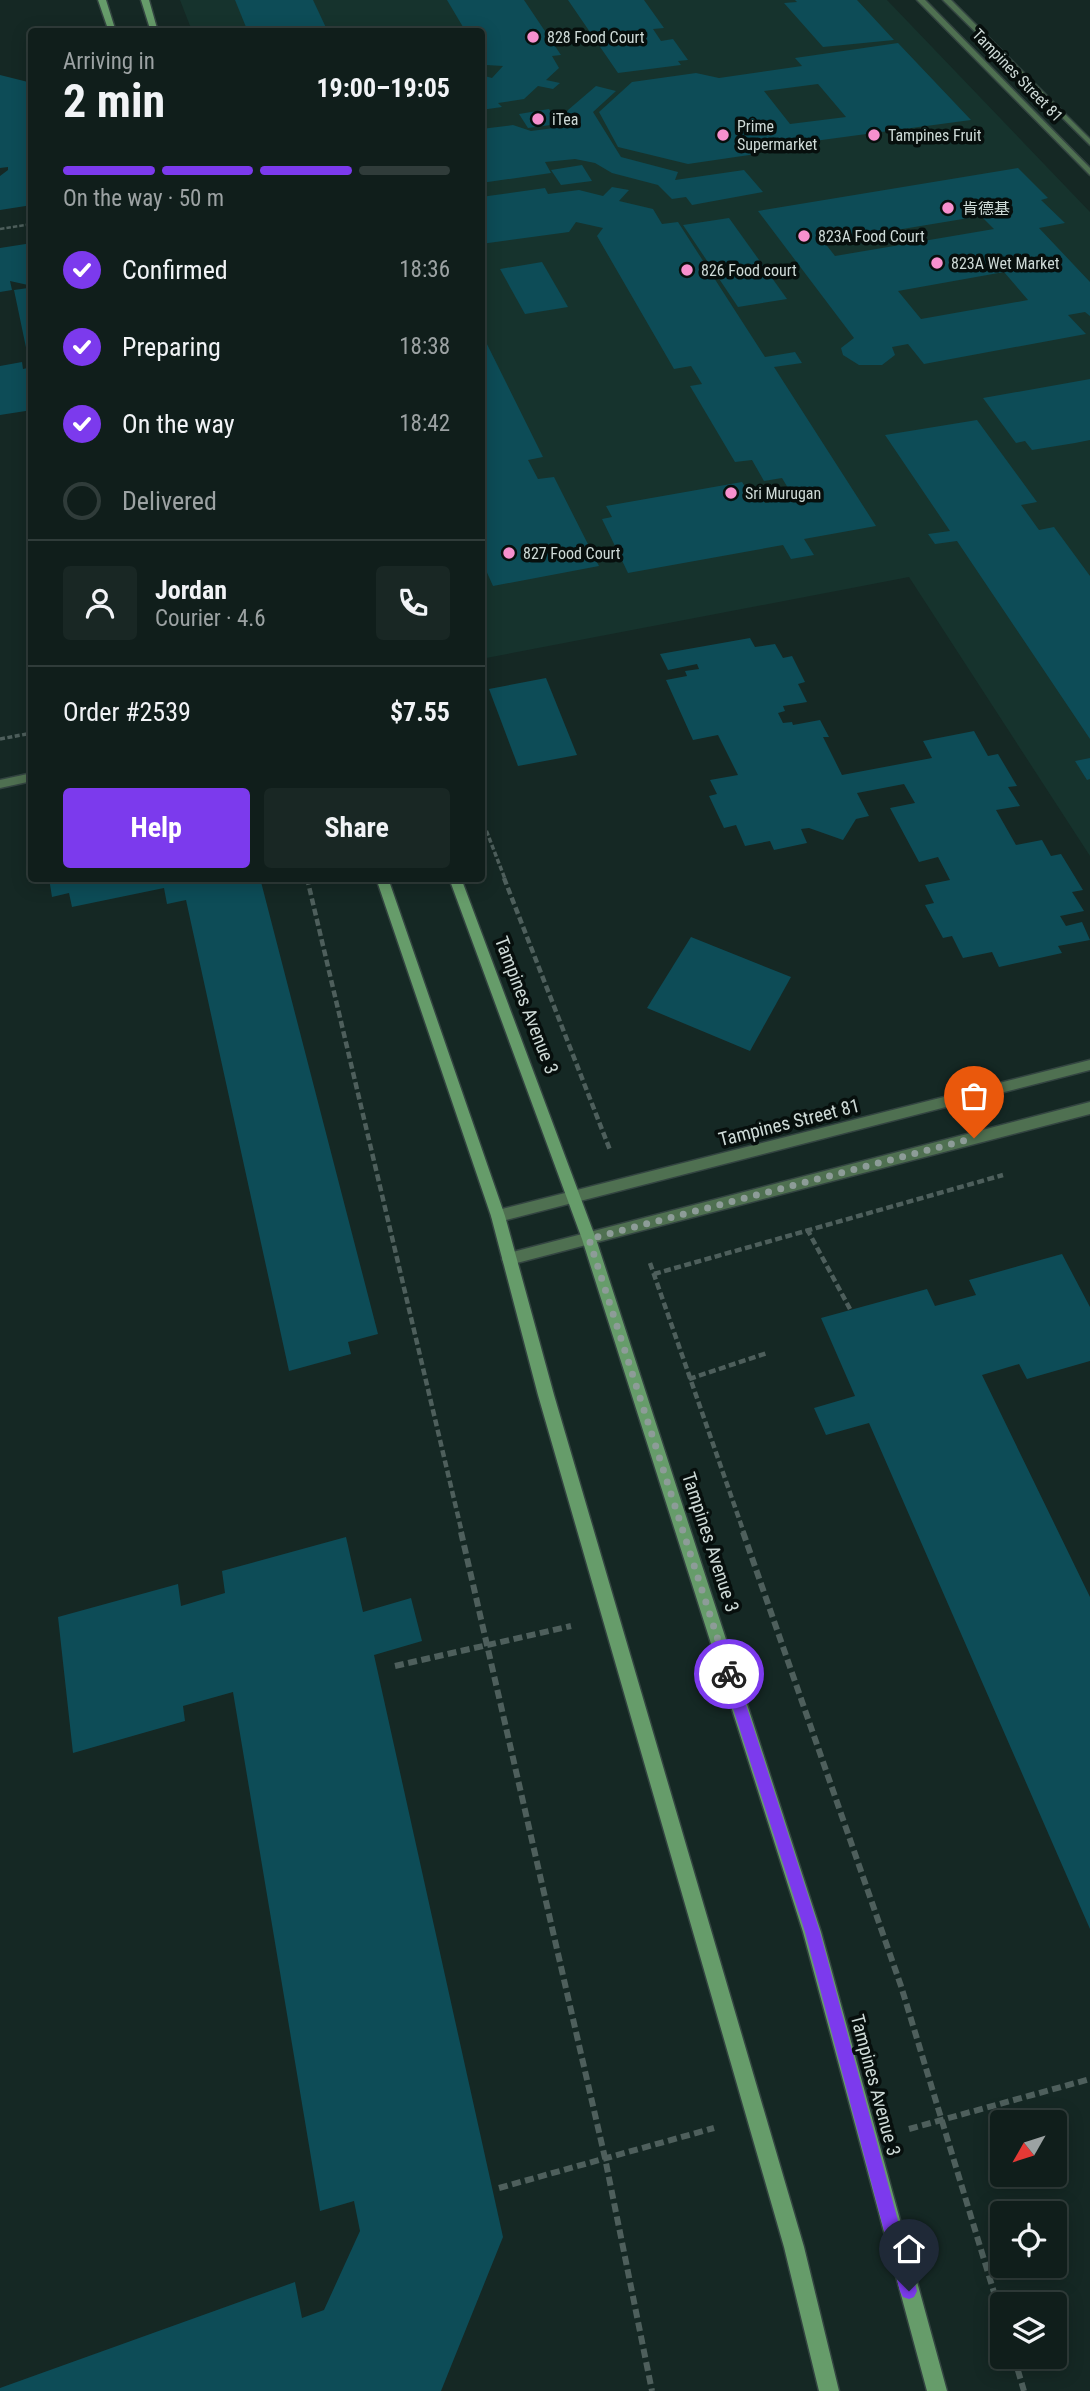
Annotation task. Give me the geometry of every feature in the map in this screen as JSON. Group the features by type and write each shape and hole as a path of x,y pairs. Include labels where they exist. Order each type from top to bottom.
{"street":[{"path":"102,0 112,28"},
{"path":"145,0 154,28"},
{"name":"Tampines Street 81","path":"921,0 1090,173"},
{"name":"Tampines Street 81","path":"947,0 1090,143"},
{"path":"0,784 28,779"},
{"path":"384,882 498,1216 546,1395 794,2246 828,2391"},
{"name":"Tampines Avenue 3","path":"456,882 589,1239 812,1932 937,2391"},
{"name":"Tampines Street 81","path":"498,1216 1090,1065"},
{"path":"509,1259 1090,1108"}],"path":[{"path":"0,229 28,225"},
{"path":"0,739 28,734"},
{"path":"485,827 622,1184"},
{"path":"308,882 488,1644 605,2158 652,2391"},
{"path":"654,1273 1014,1171"},
{"path":"637,1226 901,1986 994,2292"},
{"path":"808,1230 850,1309"},
{"path":"689,1379 767,1353"},
{"path":"395,1666 612,1617"},
{"path":"942,2121 1090,2078"},
{"path":"499,2188 756,2116"},
{"path":"1018,2369 1024,2391"}],"shaded area":[{"path":"180,0 887,0 1090,212 1090,856 909,577 485,658 485,28 191,28"}],"building":[{"path":"235,0 313,0 326,28 246,28"},
{"path":"447,0 524,0 561,55 552,56 559,68 546,80 560,83 553,89 538,86 524,99 498,103 502,107 485,109 485,76 492,78 503,66 485,63 485,28 464,28"},
{"path":"568,0 644,0 664,28 653,29 661,41 673,39 688,60 678,61 681,65 618,73"},
{"path":"795,0 857,0 894,40 823,47 784,3 797,2"},
{"path":"898,43 971,120 762,148 756,154 688,164 618,147 599,112 632,82 696,73 719,78 802,66 795,58","holes":["818,84 846,117 790,124 764,91"]},
{"path":"0,75 28,82 28,206 0,210 0,176 8,167 0,168"},
{"path":"596,86 616,91 593,112 621,157 678,172 675,180 744,170 763,192 692,205 686,197 672,199 658,185 612,173 595,163 575,159 545,162 551,173 485,182 485,128 513,125 531,131 561,127 568,110"},
{"name":"iTea","path":"549,109 558,124 528,128 519,114"},
{"path":"582,165 592,181 561,185 551,170"},
{"path":"1018,168 1048,198 1041,200 1065,223 1039,228 1090,282 1090,316 1085,312 1068,315 1086,334 924,364 908,344 892,347 895,355 882,365 859,365 843,355 841,348 854,338 758,211","holes":["981,216 994,229 835,256 824,242","1004,272 1028,300 921,319 898,291"]},
{"path":"612,187 629,190 619,201 653,209 662,224 678,222 765,357 795,352 802,363 774,367 876,526 804,539 814,555 791,559 783,545 628,573 602,519 612,517 606,506 742,482 749,493 758,492 765,503 794,498 782,478 764,481 752,460 735,462 690,386 702,384 691,366 674,369 597,236 603,228 576,222 569,232 485,243 485,196 545,188 548,194 579,190 603,196"},
{"path":"729,218 787,299 738,307 683,225"},
{"path":"28,244 28,285 10,281 12,290 0,292 0,248"},
{"path":"542,262 568,307 525,314 500,269"},
{"path":"28,288 28,357 14,290"},
{"path":"485,340 543,457 528,460 538,479 554,477 599,566 493,586 485,568"},
{"path":"22,362 23,369 28,368 28,411 0,415 0,366"},
{"path":"1090,379 1090,440 1075,443 1032,450 1025,441 1016,443 983,398"},
{"path":"977,420 1037,502 1021,505 1039,530 1054,527 1090,576 1090,739 957,541 935,544 928,534 950,531 885,435"},
{"path":"750,638 755,647 775,644 783,658 792,656 805,682 798,684 807,702 783,706 785,711 778,713 783,723 792,722 793,725 820,720 829,737 823,737 842,775 932,758 923,741 974,731 988,756 998,754 1017,786 1008,787 1020,806 996,810 1016,845 1042,840 1051,856 1061,854 1083,890 1072,892 1084,911 1060,916 1066,926 1082,922 1090,940 1058,946 1062,953 999,967 992,952 963,958 952,936 943,938 925,905 934,903 925,885 950,880 938,857 919,862 890,808 915,803 904,784 857,793 869,816 856,819 843,840 809,828 801,829 807,843 774,850 770,841 745,846 736,825 724,828 709,796 717,794 710,780 738,775 718,735 693,740 666,680 687,676 685,671 699,669 697,664 668,670 660,654"},
{"path":"546,678 577,755 518,766 489,689"},
{"path":"1090,758 1090,779 1087,780 1075,761"},
{"path":"50,882 261,882 378,1334 348,1342 351,1354 289,1371 186,900 167,904 164,888 72,907 69,893 52,897"},
{"path":"691,937 791,977 750,1051 647,1008"},
{"path":"1062,1254 1090,1307 1090,1361 1027,1379 1019,1364 982,1375 1090,1597 1090,1929 869,1423 826,1435 814,1408 855,1396 821,1318 927,1289 935,1306 976,1295 969,1280"},
{"path":"346,1537 363,1612 411,1598 422,1641 374,1655 503,2237 441,2391 0,2391 0,2388 295,2282 302,2318 324,2310 360,2231 354,2201 320,2211 233,1692 183,1706 185,1721 73,1753 58,1617 178,1584 181,1606 225,1593 222,1571"}],"way so far":[{"path":"729,1674 589,1239 974,1138"}],"place":[{"name":"828 Food Court","path":"533,37"},
{"name":"iTea","path":"538,119"},
{"name":"Prime Supermarket","path":"723,135"},
{"name":"Tampines Fruit","path":"874,135"},
{"name":"肯德基","path":"948,208"},
{"name":"823A Food Court","path":"804,236"},
{"name":"823A Wet Market","path":"937,263"},
{"name":"826 Food court","path":"687,270"},
{"name":"Sri Murugan","path":"731,493"},
{"name":"827 Food Court","path":"509,553"}],"route":[{"path":"729,1674 812,1932 909,2291"}]}
